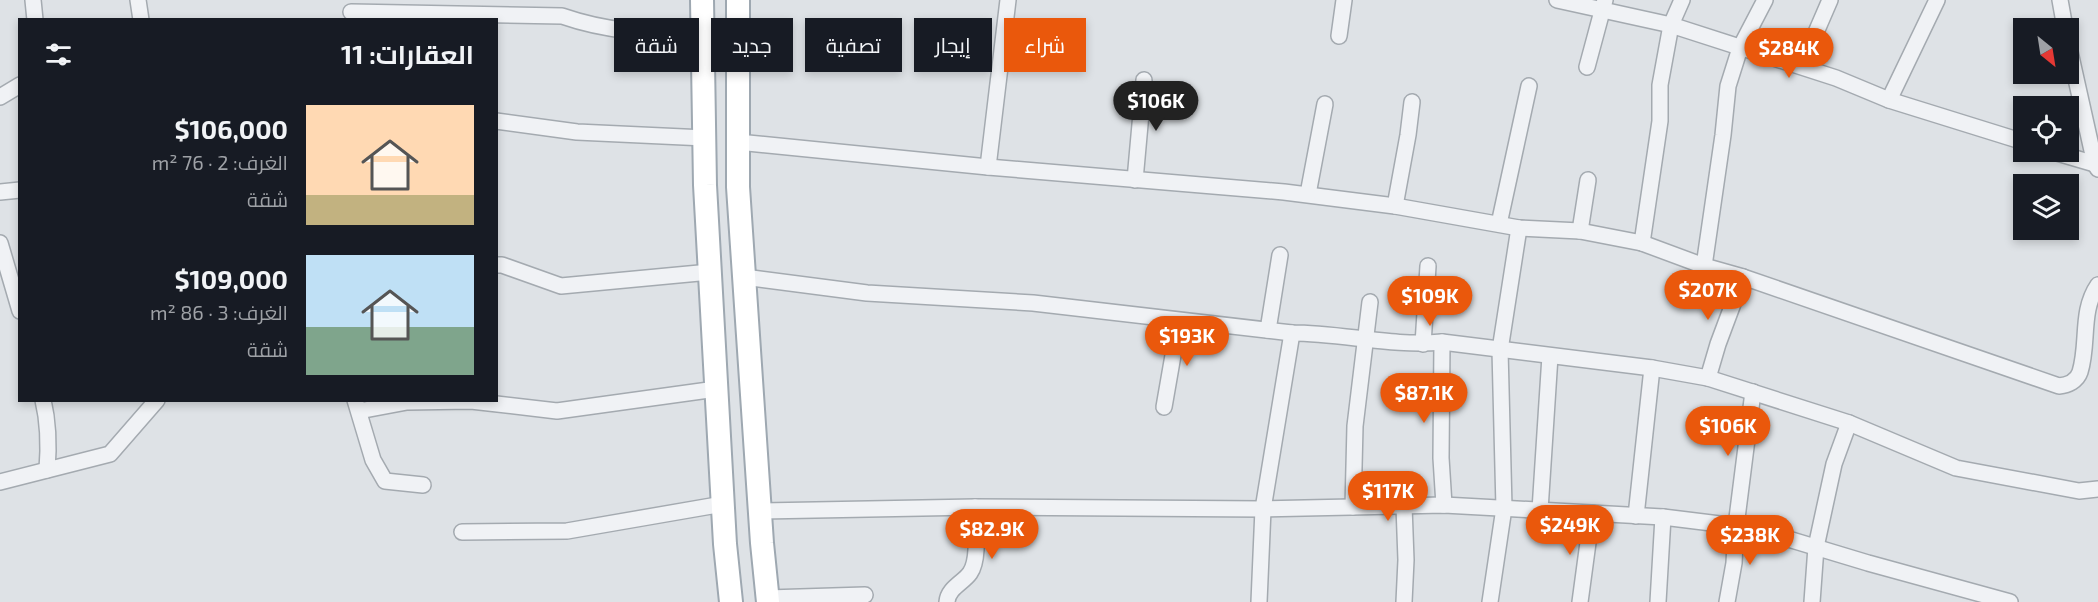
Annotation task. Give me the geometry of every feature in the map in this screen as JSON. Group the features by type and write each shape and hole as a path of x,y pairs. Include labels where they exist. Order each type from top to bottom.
{"main road":[{"path":"702,0 705,185 723,504 731,602"},
{"path":"738,0 738,187 759,510 768,600"}],"street":[{"path":"33,0 35,18"},
{"path":"138,0 141,18"},
{"path":"988,167 1008,0"},
{"path":"1339,36 1344,0"},
{"path":"1557,0 1604,4 1836,78 1889,100 2013,139"},
{"path":"1642,243 1660,121 1660,85 1671,25 1682,0"},
{"path":"1704,266 1728,87 1740,48 1765,0"},
{"path":"1814,37 1830,0"},
{"path":"1889,100 1937,0"},
{"path":"2060,0 2064,18"},
{"path":"1587,67 1604,4"},
{"path":"351,12 561,16 591,27 644,33 702,33"},
{"path":"1135,180 1144,80"},
{"path":"2078,84 2097,167"},
{"path":"0,97 18,86"},
{"path":"1499,224 1529,86"},
{"path":"1395,206 1412,102"},
{"path":"1308,194 1325,104"},
{"path":"498,121 577,132 705,138"},
{"path":"738,142 988,167 1308,194 1395,206 1519,228 1580,231 1642,243 2059,387 2070,384 2080,373 2087,312 2091,295 2098,285"},
{"path":"2079,161 2097,167"},
{"path":"1580,231 1588,180"},
{"path":"0,192 18,190"},
{"path":"1490,602 1504,507 1500,350 1519,228"},
{"path":"0,243 18,304"},
{"path":"1268,330 1280,255"},
{"path":"498,265 561,286 710,272"},
{"path":"1423,344 1428,266"},
{"path":"744,277 867,292 1033,303 1292,333 1318,333 1423,344 1442,342 1652,368 1708,378 1849,423 1956,468 2079,491 2098,489"},
{"path":"1708,378 1743,277"},
{"path":"1353,507 1355,426 1371,302"},
{"path":"1164,407 1179,321"},
{"path":"1259,602 1263,509 1292,333"},
{"path":"1442,342 1440,458 1444,505"},
{"path":"1540,510 1550,356"},
{"path":"1636,516 1652,368"},
{"path":"480,402 557,411 716,389"},
{"path":"1727,602 1734,563 1736,526 1753,392"},
{"path":"43,402 50,444 47,470"},
{"path":"0,482 110,454 156,402"},
{"path":"406,402 357,406 373,460 385,481 423,485"},
{"path":"1812,602 1816,547 1834,464 1849,423"},
{"path":"462,532 567,531 723,504"},
{"path":"759,510 975,507 1263,509 1444,505 1663,517 1752,528 2010,602"},
{"path":"1404,506 1406,560 1404,602"},
{"path":"947,602 947,597 957,584 970,573 975,560 975,507"},
{"path":"1581,602 1592,513"},
{"path":"1658,602 1663,517"},
{"path":"768,600 866,595"}]}
